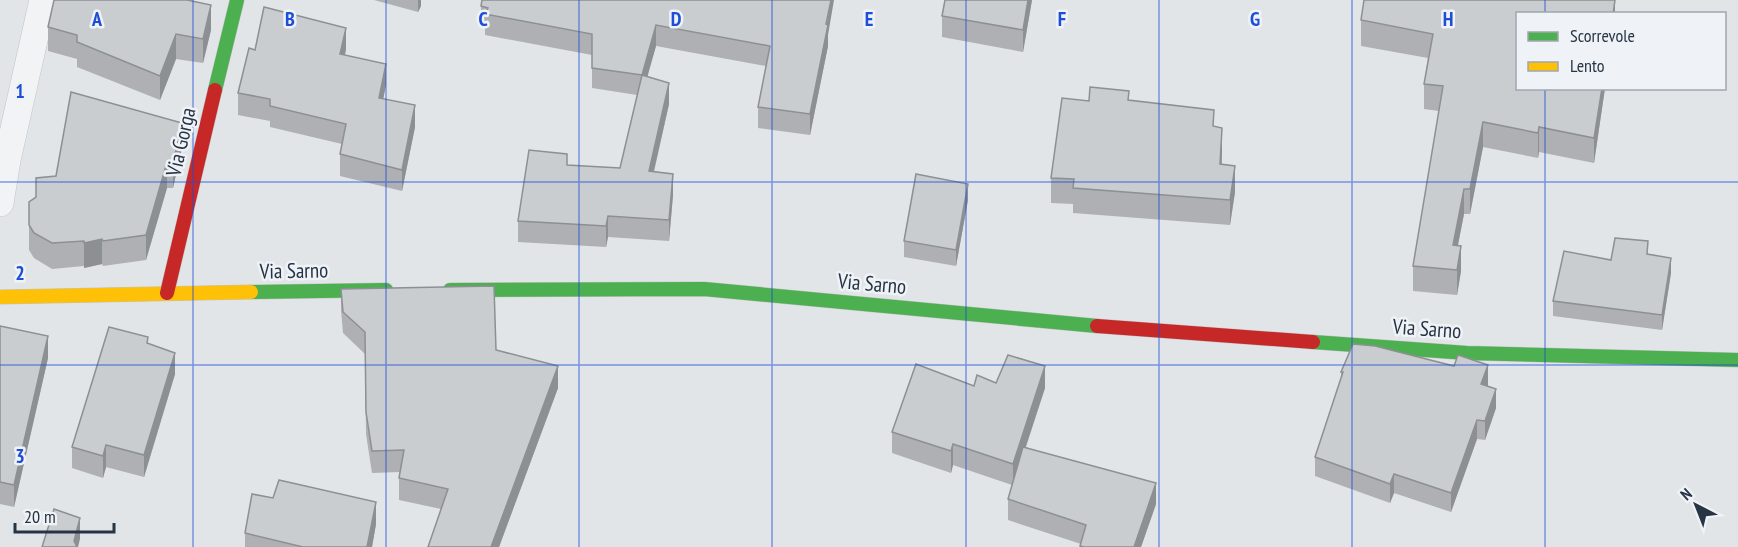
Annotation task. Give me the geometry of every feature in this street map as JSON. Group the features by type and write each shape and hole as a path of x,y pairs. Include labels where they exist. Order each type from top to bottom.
{"street":[{"path":"0,203 7,159 43,0"},
{"name":"Via Gorga","path":"167,293 237,0"},
{"name":"Via Sarno","path":"440,290 704,289 1098,326 1467,353 1738,360"},
{"name":"Via Sarno","path":"0,297 405,290"}],"building":[{"path":"54,0 187,0 211,5 203,39 176,34 160,76 77,42 77,35 48,27"},
{"path":"482,0 831,0 810,114 758,107 770,46 656,25 642,75 592,68 592,34 485,14 488,8 481,6"},
{"path":"945,0 1028,0 1023,30 942,16"},
{"path":"1364,0 1615,0 1613,12 1516,12 1516,90 1602,90 1594,138 1539,127 1538,133 1483,122 1470,189 1464,189 1453,245 1461,246 1457,270 1413,266 1443,86 1424,84 1433,34 1361,20"},
{"path":"264,7 346,28 340,54 386,64 379,98 415,105 402,170 340,154 346,124 270,106 270,99 238,93 249,48 255,50"},
{"path":"642,75 669,83 649,171 673,174 669,220 608,216 606,226 518,221 529,150 567,154 567,165 620,168"},
{"path":"1090,87 1129,91 1128,100 1214,110 1213,126 1222,128 1220,164 1235,166 1230,200 1073,188 1074,179 1051,178 1062,98 1089,101"},
{"path":"71,92 182,123 173,163 167,162 146,235 84,243 84,241 52,243 34,233 29,225 29,202 36,197 36,178 56,176"},
{"path":"916,174 968,184 956,250 904,241"},
{"path":"1615,238 1648,241 1647,254 1671,258 1662,315 1553,301 1564,251 1611,260"},
{"path":"494,286 496,350 558,366 491,547 428,547 448,489 399,478 404,450 372,451 366,412 365,332 343,312 341,289"},
{"path":"0,326 48,336 14,485 0,482"},
{"path":"109,327 148,337 147,343 175,353 144,455 106,445 103,456 72,447"},
{"path":"1353,344 1375,346 1454,366 1458,355 1488,365 1481,384 1496,389 1485,421 1477,420 1451,493 1394,474 1390,484 1315,457 1343,372 1341,372"},
{"path":"1008,355 1045,366 1013,464 953,444 951,451 892,432 916,364 974,386 977,375 996,383"},
{"path":"1023,447 1156,483 1134,547 1080,546 1086,525 1008,499"},
{"path":"279,480 376,502 367,547 303,547 245,533 252,494 273,498"},
{"path":"54,509 80,518 74,541 77,547 42,547"}],"traffic: fast":[{"path":"215,90 237,0"},
{"path":"450,290 704,289 1097,326"},
{"path":"251,292 386,290"},
{"path":"1313,342 1467,353 1738,360"}],"traffic: slow":[{"path":"0,297 251,292"}],"traffic: jam":[{"path":"167,293 215,90"},
{"path":"1097,326 1313,342"}]}
